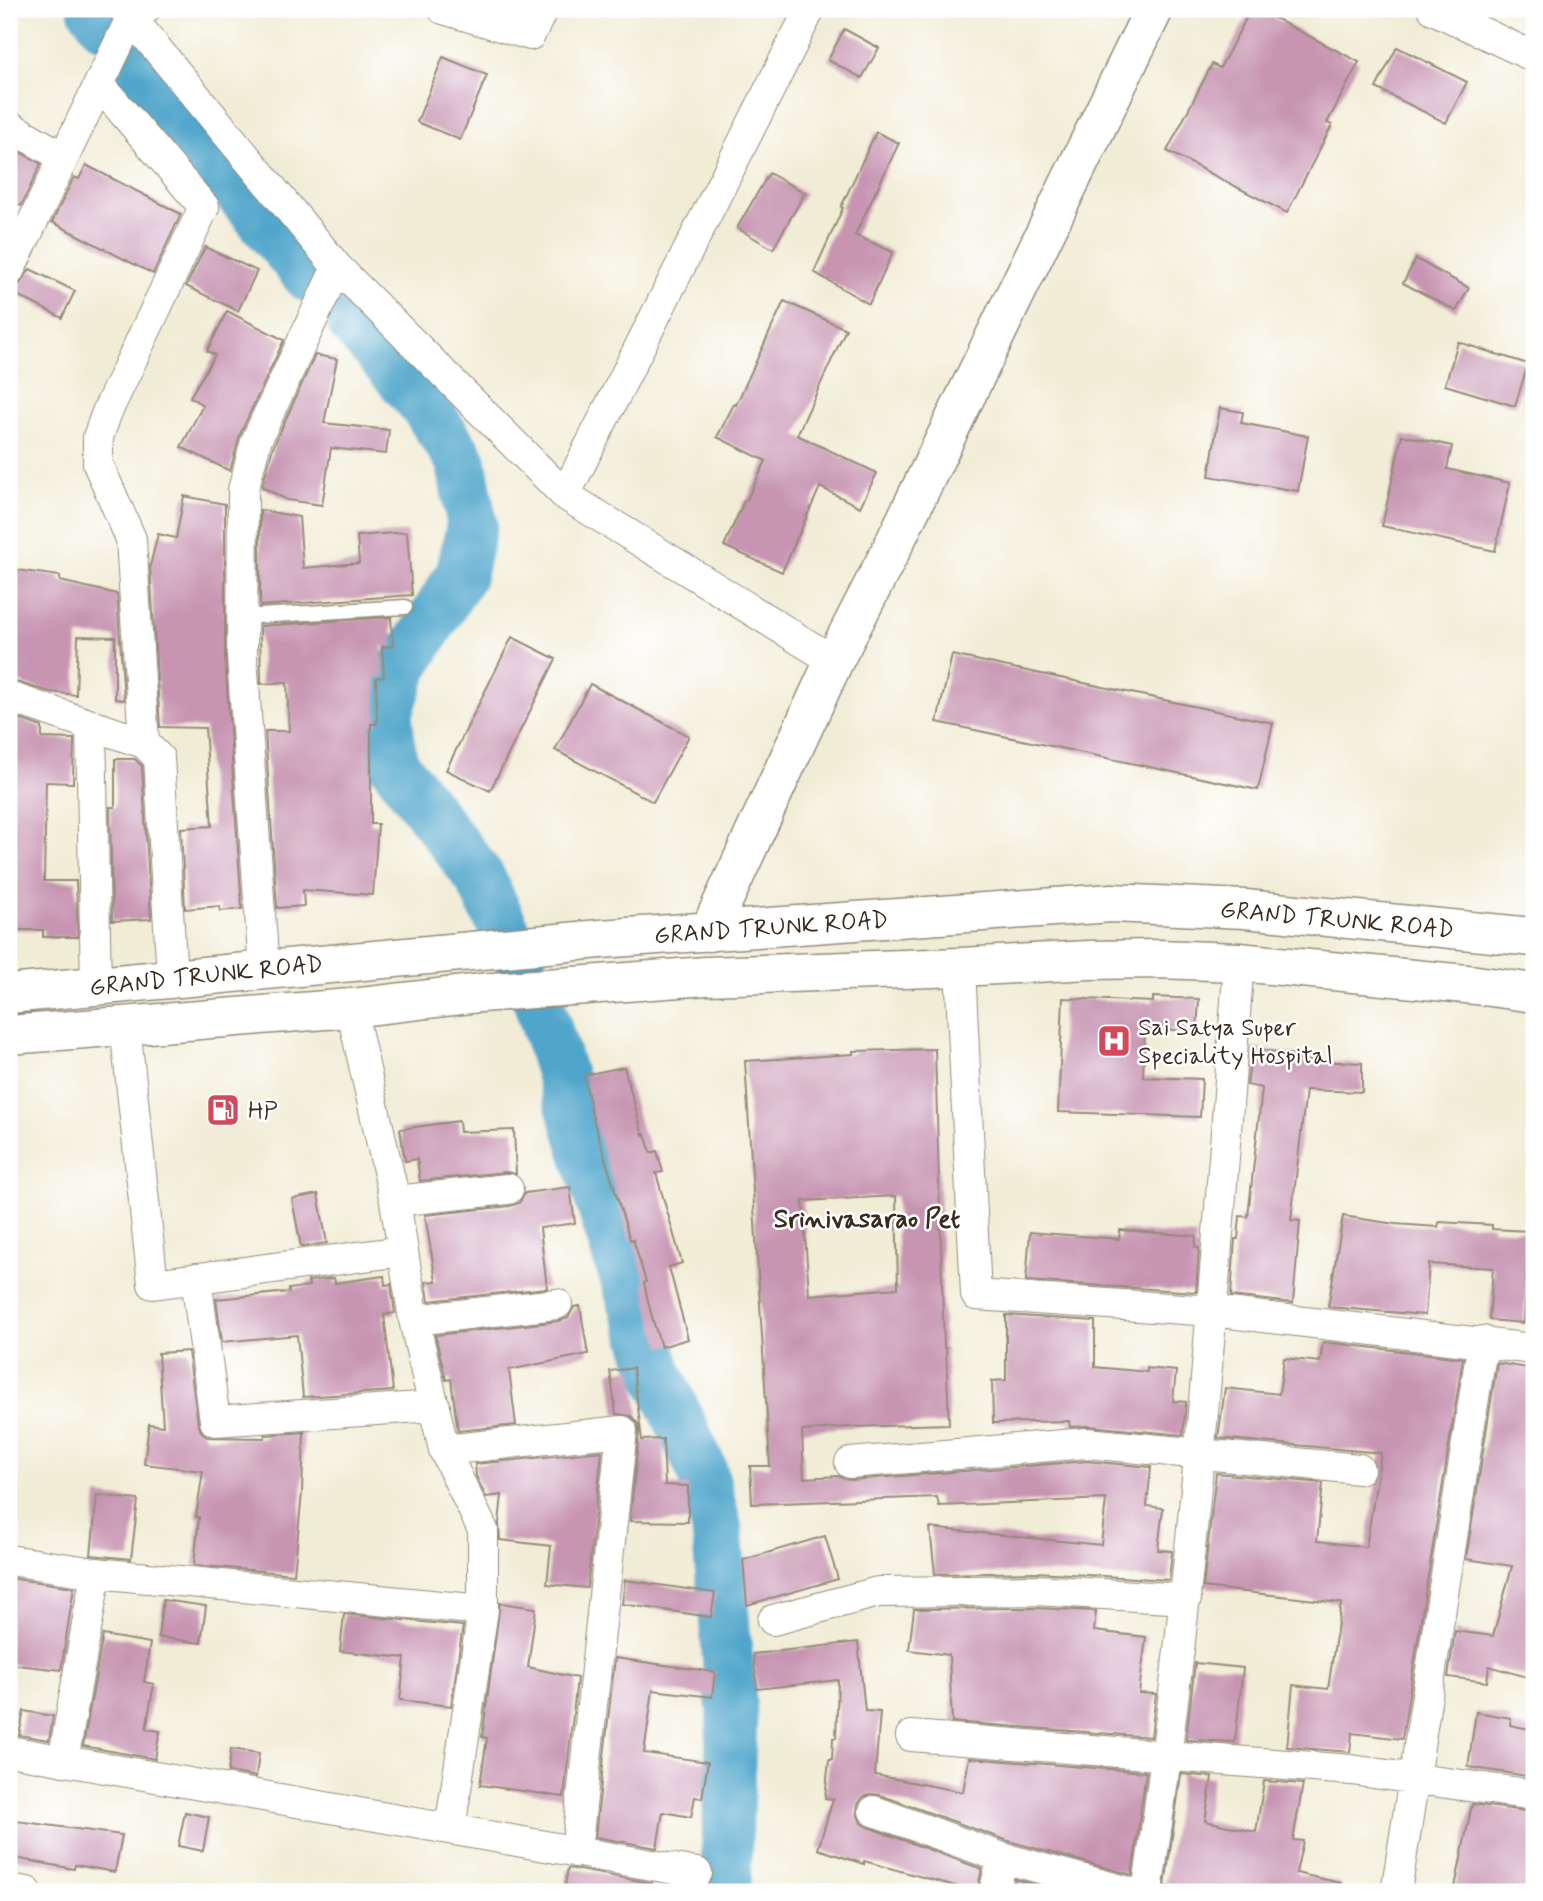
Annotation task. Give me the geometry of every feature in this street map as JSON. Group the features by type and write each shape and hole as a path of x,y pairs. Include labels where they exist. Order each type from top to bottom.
{"main road":[{"path":"709,932 834,661 890,552 1154,9"},
{"name":"GRAND TRUNK ROAD","path":"9,994 478,949 1112,903 1245,909 1534,937"},
{"name":"GRAND TRUNK ROAD","path":"9,1035 351,1008 480,993 706,976 1089,960 1239,962 1534,993"}],"street":[{"path":"443,9 530,35 543,9"},
{"path":"565,495 810,9"},
{"path":"1433,9 1534,57"},
{"path":"9,271 133,12 337,267 565,495 834,661"},
{"path":"99,84 204,207 107,412 98,437 98,464 131,539 144,743"},
{"path":"9,125 64,157"},
{"path":"264,970 242,657 243,490 256,441 337,267"},
{"path":"9,697 144,743 159,758 173,978"},
{"path":"91,725 96,987"},
{"path":"1147,1892 1167,1755 1185,1598 1212,1311 1239,962"},
{"path":"960,967 976,1295 1212,1311 1534,1349"},
{"path":"351,1008 395,1201 414,1320 444,1450 484,1530 483,1610 450,1829"},
{"path":"125,1026 153,1284 403,1251"},
{"path":"395,1201 508,1189"},
{"path":"197,1278 215,1421 435,1406"},
{"path":"414,1320 556,1304"},
{"path":"1396,1892 1483,1341"},
{"path":"444,1450 622,1431 576,1852"},
{"path":"850,1463 1087,1443 1359,1469"},
{"path":"9,1560 96,1573 483,1610"},
{"path":"63,1761 96,1573"},
{"path":"773,1619 878,1592 1036,1590 1185,1598"},
{"path":"911,1736 1351,1770 1534,1795"},
{"path":"9,1751 697,1873"},
{"path":"874,1811 1003,1858 1129,1892"},
{"path":"994,1892 1003,1858"},
{"path":"9,1889 27,1892"}],"lane":[{"path":"242,617 405,607"}],"building":[{"path":"1251,9 1257,9 1359,62 1327,123 1332,125 1287,213 1167,151 1212,64 1220,68"},
{"path":"844,29 879,48 862,78 828,60"},
{"path":"1397,47 1467,82 1446,123 1376,88"},
{"path":"443,57 487,75 460,140 417,122"},
{"path":"876,132 899,143 855,235 893,252 869,304 814,272"},
{"path":"9,146 41,164 21,206 9,200"},
{"path":"86,165 181,214 153,274 52,222 74,177 79,179"},
{"path":"769,173 805,193 773,249 737,228"},
{"path":"205,247 257,271 238,311 186,286"},
{"path":"1416,259 1469,288 1456,311 1403,283"},
{"path":"30,269 75,291 62,318 9,291 9,288 19,285"},
{"path":"784,301 846,329 797,435 877,473 860,507 820,487 782,572 724,546 766,461 717,437 734,404 736,405"},
{"path":"227,311 284,340 240,434 230,471 181,447 203,405 190,397 215,355 207,351"},
{"path":"1458,342 1528,364 1515,406 1445,385"},
{"path":"315,355 337,359 324,423 389,430 386,454 331,448 322,505 287,500 262,487 273,447"},
{"path":"1220,408 1243,412 1241,423 1308,436 1298,491 1209,476"},
{"path":"1402,435 1452,446 1447,469 1510,483 1495,551 1382,526"},
{"path":"184,496 225,504 225,658 242,909 220,911 220,906 185,909 181,828 212,826 205,728 160,727 150,566 158,534 176,538"},
{"path":"260,510 299,517 303,568 359,563 357,536 407,532 412,595 260,606"},
{"path":"9,569 60,576 60,581 117,594 124,700 115,699 115,637 78,636 76,695 50,692 9,680"},
{"path":"391,617 393,646 382,647 384,677 376,678 377,724 371,724 371,824 378,824 373,895 303,890 304,906 277,908 265,731 289,731 287,682 261,684 260,626"},
{"path":"512,637 556,659 490,791 446,770"},
{"path":"952,655 1273,723 1258,790 937,722"},
{"path":"590,684 689,736 653,802 555,750"},
{"path":"9,715 42,727 42,738 74,739 73,783 46,782 44,881 76,881 78,937 43,937 43,930 12,930 11,870 9,871"},
{"path":"115,759 135,759 142,766 151,919 112,921 110,807 115,807"},
{"path":"1153,997 1199,999 1197,1031 1145,1029 1143,1077 1202,1079 1200,1117 1058,1112 1063,998 1153,1002"},
{"path":"1252,1048 1295,1055 1294,1060 1362,1063 1362,1092 1306,1090 1291,1220 1300,1221 1293,1303 1231,1296 1235,1239 1238,1239 1240,1216 1248,1217 1262,1088 1247,1085"},
{"path":"935,1049 944,1348 949,1424 802,1431 804,1478 838,1476 851,1480 1087,1461 1151,1467 1147,1506 1163,1508 1158,1550 1172,1551 1169,1580 1036,1572 935,1574 930,1528 1101,1545 1106,1499 939,1506 937,1497 752,1504 750,1466 770,1466 745,1061 853,1054 853,1051","holes":["896,1196 898,1288 809,1295 803,1201"]},
{"path":"624,1067 643,1135 645,1134 651,1153 657,1151 663,1172 656,1173 682,1263 669,1267 688,1339 661,1347 651,1314 644,1283 646,1282 633,1239 630,1240 592,1115 584,1075"},
{"path":"459,1121 460,1132 514,1130 516,1174 506,1172 420,1181 417,1159 405,1161 400,1129"},
{"path":"570,1187 575,1223 540,1228 547,1288 429,1301 426,1282 436,1281 425,1215 510,1206 519,1203 525,1193"},
{"path":"318,1194 327,1243 301,1247 292,1199"},
{"path":"1343,1216 1395,1224 1438,1227 1439,1222 1492,1225 1492,1229 1529,1231 1524,1323 1489,1320 1493,1268 1429,1264 1425,1315 1328,1307"},
{"path":"1120,1230 1196,1236 1195,1247 1199,1248 1196,1292 1026,1281 1030,1232 1119,1239"},
{"path":"384,1276 385,1285 391,1284 395,1313 384,1315 393,1391 303,1397 297,1335 222,1342 216,1299 289,1292 289,1289 309,1286 308,1281 334,1278 335,1283"},
{"path":"580,1306 588,1354 509,1370 516,1425 458,1431 451,1379 446,1380 435,1335 559,1321 568,1318 574,1307"},
{"path":"1006,1315 1095,1321 1095,1367 1147,1372 1147,1368 1176,1371 1173,1401 1186,1402 1183,1435 1088,1426 1070,1427 1069,1421 993,1423 992,1381 1006,1380"},
{"path":"1323,1342 1463,1358 1402,1739 1352,1733 1350,1752 1287,1747 1293,1685 1328,1689 1341,1603 1203,1587 1216,1473 1323,1483 1317,1541 1366,1547 1381,1453 1218,1438 1225,1388 1279,1394 1284,1358 1320,1362"},
{"path":"188,1351 198,1423 207,1437 265,1438 265,1435 304,1432 302,1493 294,1574 194,1565 199,1517 196,1517 203,1471 144,1464 149,1424 163,1426 158,1353"},
{"path":"1497,1363 1534,1369 1534,1679 1489,1666 1487,1682 1448,1677 1455,1631 1493,1636 1512,1566 1466,1559"},
{"path":"633,1368 642,1440 663,1439 665,1485 688,1486 688,1522 630,1521 638,1424 631,1416 616,1414 610,1371"},
{"path":"602,1451 587,1588 547,1584 551,1546 500,1540 502,1495 486,1497 476,1476 475,1464"},
{"path":"97,1495 138,1500 131,1559 91,1555"},
{"path":"825,1536 838,1579 747,1605 743,1560"},
{"path":"9,1578 74,1587 61,1670 9,1664"},
{"path":"625,1580 715,1593 711,1617 622,1604"},
{"path":"163,1600 206,1606 201,1643 158,1637"},
{"path":"500,1603 536,1608 528,1667 577,1678 564,1797 480,1785 487,1738 482,1737"},
{"path":"1036,1608 1096,1611 1094,1631 1146,1637 1139,1693 1156,1694 1151,1737 952,1722 949,1655 909,1650 914,1609"},
{"path":"344,1614 463,1626 451,1706 400,1700 405,1658 340,1651"},
{"path":"103,1635 150,1643 144,1682 154,1684 146,1729 160,1731 155,1759 83,1746"},
{"path":"858,1642 865,1711 880,1712 875,1775 963,1792 969,1758 1146,1772 1132,1875 1008,1841 872,1794 863,1797 858,1804 857,1813 861,1823 982,1869 977,1892 864,1861 864,1864 818,1849 833,1799 825,1798 833,1738 836,1738 838,1680 757,1689 753,1654"},
{"path":"615,1658 715,1672 712,1697 653,1690 644,1753 708,1762 702,1798 695,1797 691,1817 663,1812 657,1848 595,1837"},
{"path":"1195,1663 1243,1668 1235,1742 1186,1740"},
{"path":"24,1711 53,1716 49,1740 19,1735"},
{"path":"1476,1712 1511,1718 1510,1725 1534,1730 1534,1777 1468,1767"},
{"path":"231,1749 259,1753 256,1777 228,1772"},
{"path":"1181,1774 1212,1777 1205,1821 1256,1832 1264,1781 1303,1784 1293,1840 1303,1841 1296,1873 1341,1883 1340,1892 1197,1892 1165,1886"},
{"path":"1472,1804 1534,1812 1534,1872 1530,1892 1454,1892"},
{"path":"185,1812 209,1817 203,1851 178,1846"},
{"path":"9,1820 122,1835 115,1872 75,1865 74,1869 9,1857"},
{"path":"568,1868 652,1883 650,1892 564,1892"},
{"path":"1015,1879 1063,1892 1012,1892"}],"waterway":[{"path":"93,9 104,24"},
{"path":"133,65 310,278"},
{"path":"352,322 424,405 461,461 472,524 461,574 403,668 387,715 392,762 480,878 539,1003 616,1251 657,1372 702,1470 717,1530 732,1714 725,1892"}],"place":[{"name":"Sai Satya Super Speciality Hospital","path":"1114,1041"},
{"name":"HP","path":"223,1110"}],"district":[{"name":"Srinivasarao Pet","path":"867,1218"}]}
